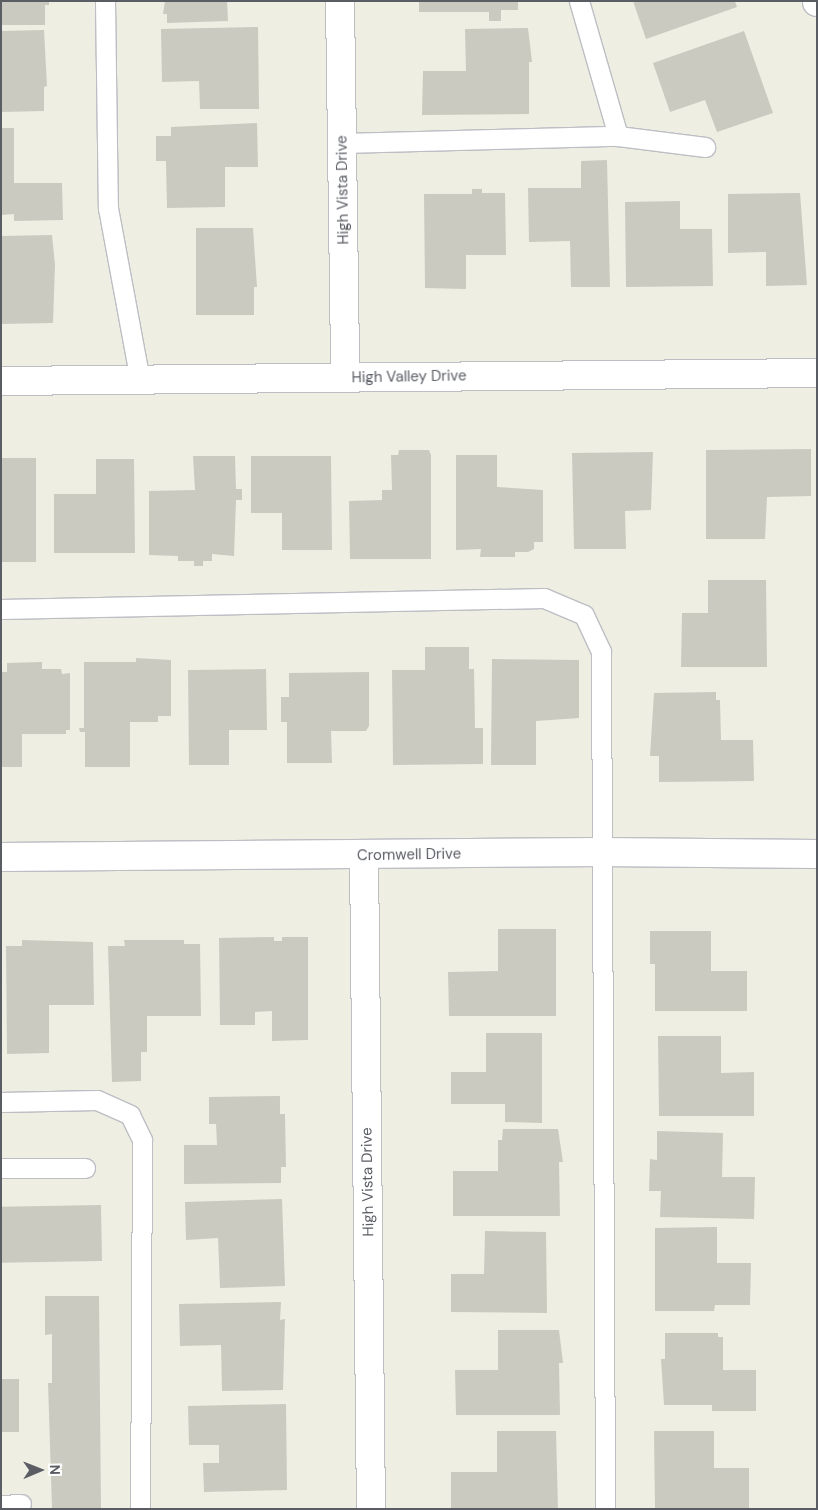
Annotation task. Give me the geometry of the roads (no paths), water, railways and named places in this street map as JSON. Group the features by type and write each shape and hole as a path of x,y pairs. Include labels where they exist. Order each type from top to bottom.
{"street":[{"name":"High Vista Drive","path":"340,1 345,378"},
{"name":"High Valley Drive","path":"1,381 817,373"},
{"name":"Cromwell Drive","path":"1,857 364,856 600,852 817,854"},
{"name":"High Vista Drive","path":"364,856 370,1509"}],"lane":[{"path":"105,1 108,208 140,380"},
{"path":"579,1 618,136"},
{"path":"342,143 618,136 704,147"},
{"path":"1,609 544,598 584,615 601,651 600,852 605,1509"},
{"path":"1,1102 97,1100 130,1115 142,1140 140,1509"},
{"path":"1,1168 85,1168"},
{"path":"1,1505 21,1504"}]}
